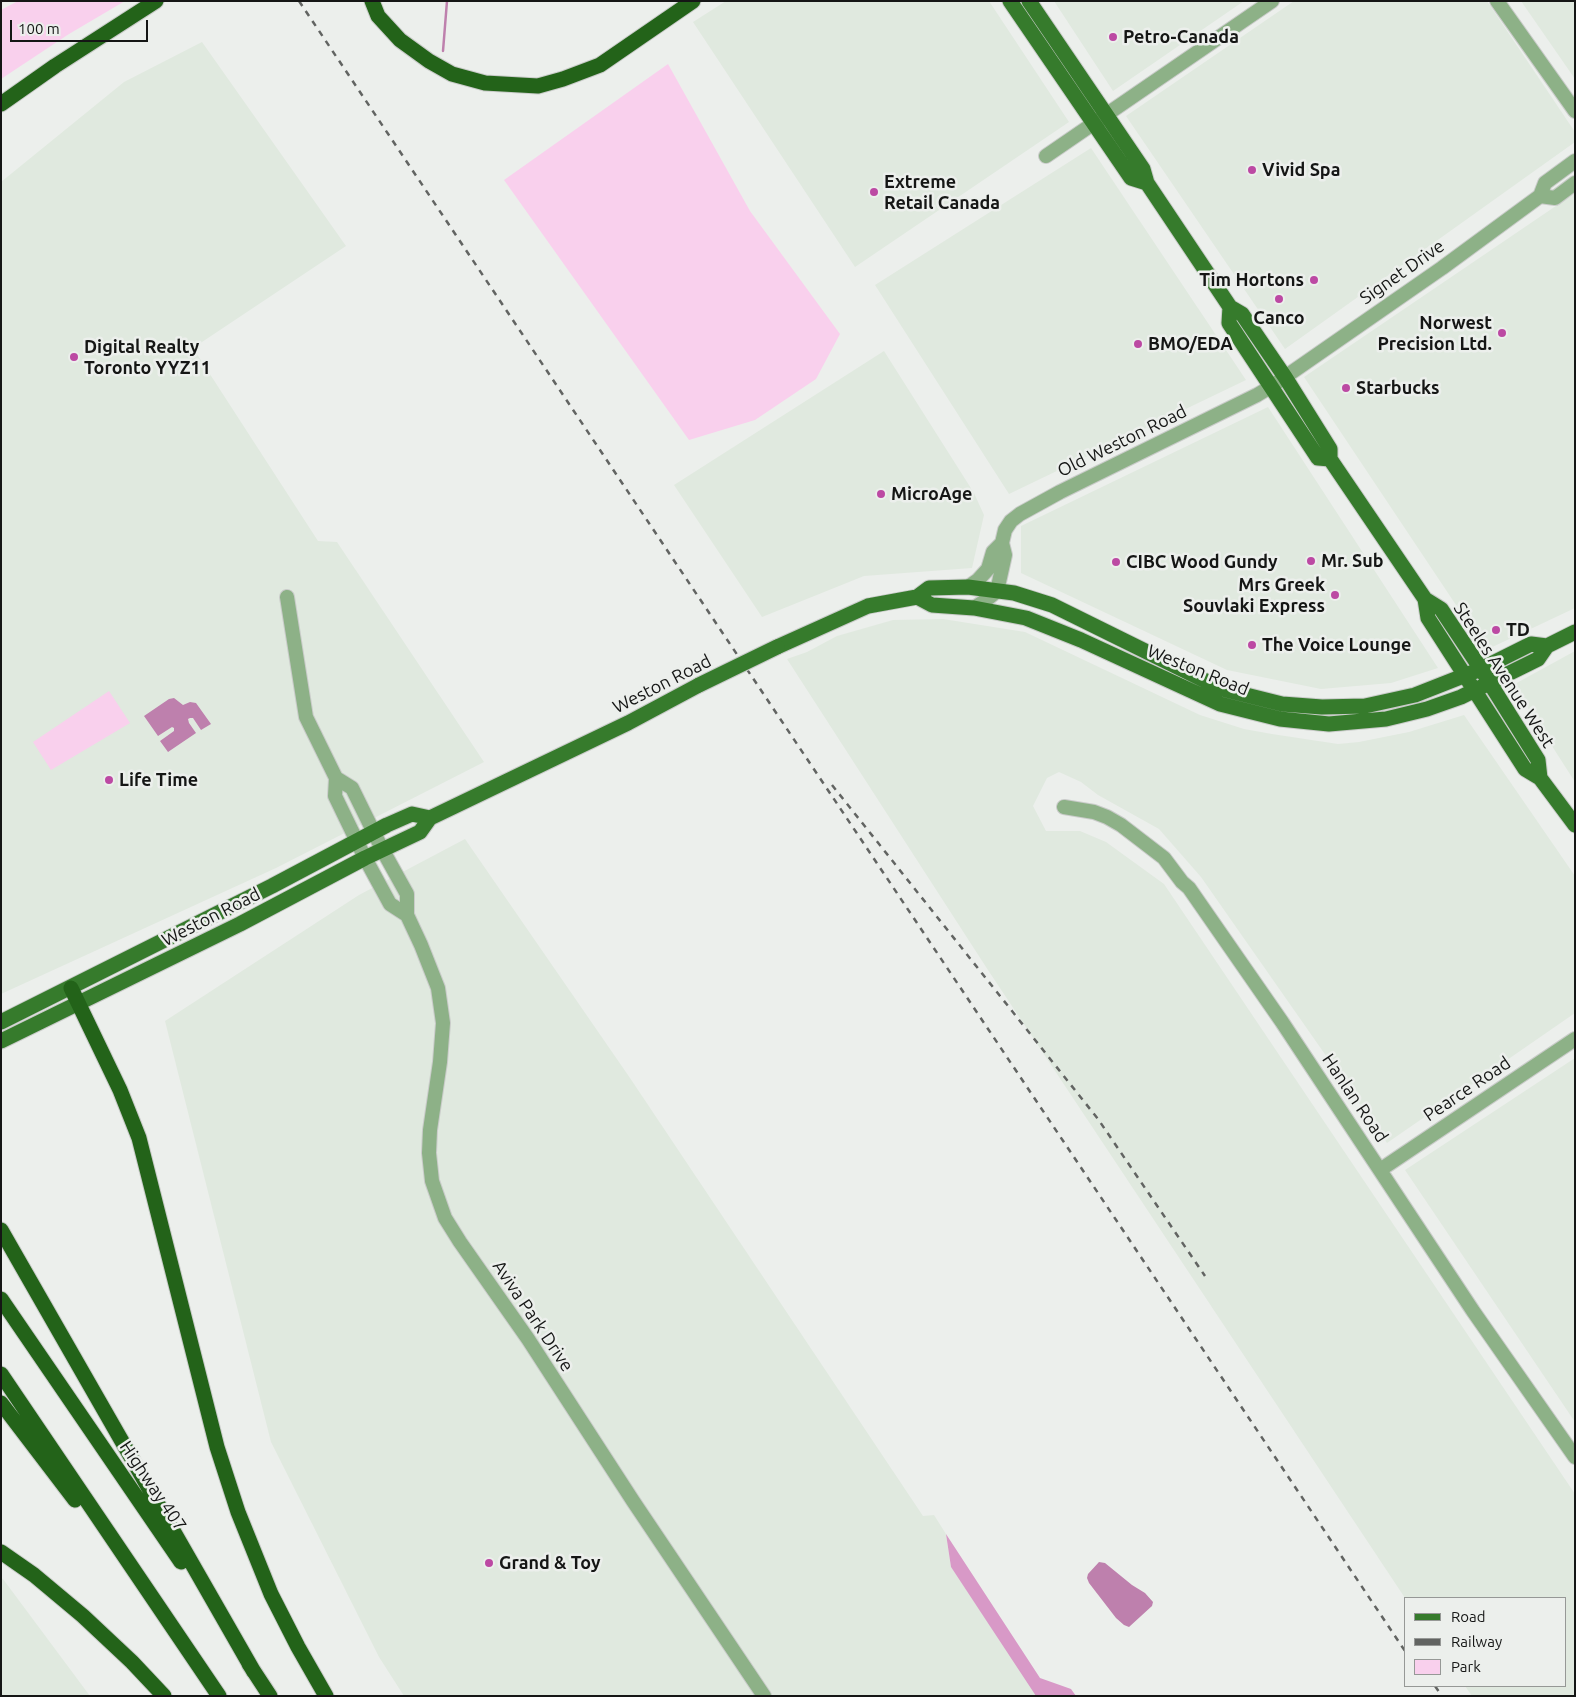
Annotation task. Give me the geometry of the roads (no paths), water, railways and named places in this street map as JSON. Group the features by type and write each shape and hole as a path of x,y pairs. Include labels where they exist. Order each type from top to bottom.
{"highway":[{"path":"1,104 55,66 156,1"},
{"path":"372,1 378,16 400,40 452,74 485,83 538,86 563,80 600,64 694,1"},
{"path":"1,96 55,66"},
{"path":"71,988 120,1090 139,1138 217,1447 238,1512 271,1594 326,1696"},
{"path":"1,1230 254,1672"},
{"name":"Highway 407","path":"1,1299 97,1438 270,1696"},
{"path":"1,1374 219,1696"},
{"path":"1,1404 167,1620"},
{"path":"1,1552 34,1575 83,1616 132,1662 164,1696"}],"main road":[{"name":"Steeles Avenue West","path":"1010,1 1100,119 1143,169 1147,183 1230,307 1242,314 1285,377 1330,449 1330,459 1425,599 1441,609 1490,682 1538,760 1540,778"},
{"name":"Steeles Avenue West","path":"1029,1 1100,119"},
{"name":"Steeles Avenue West","path":"1230,307 1230,323 1318,458 1330,459"},
{"name":"Weston Road","path":"1,1041 240,924 382,849 420,832 430,818 628,723 699,685 868,606 917,597 930,588 968,587 1014,593 1052,605 1222,689 1282,704 1322,707 1365,706 1416,695 1481,669 1531,644 1547,646"},
{"name":"Weston Road","path":"917,597 932,605 974,608 1026,618 1082,640 1220,704 1280,720 1330,724 1386,719 1428,709 1460,697 1538,659 1547,646 1575,632"},
{"name":"Steeles Avenue West","path":"1425,599 1428,618 1525,768 1540,778 1575,825"},
{"name":"Weston Road","path":"1,1022 272,886 357,840 412,814 430,818"}],"street":[{"path":"1046,156 1272,1"},
{"path":"1497,1 1575,111"},
{"name":"Signet Drive","path":"1272,386 1442,268 1540,196 1545,183 1575,162"},
{"name":"Signet Drive","path":"1540,196 1555,198 1575,183"},
{"name":"Old Weston Road","path":"997,591 1005,555 1002,543 1005,530 1011,521 1020,514 1060,492 1272,386"},
{"name":"Old Weston Road","path":"968,587 988,569 994,552 1002,543"},
{"path":"974,608 997,591"},
{"path":"287,598 306,717 336,778"},
{"name":"Aviva Park Drive","path":"407,915 390,904 365,858 335,796 336,778 352,788 407,894 407,915 422,945 438,988 442,1023 440,1062 430,1130 429,1153 432,1180 445,1218 528,1339 633,1501 764,1696"},
{"name":"Hanlan Road","path":"1064,807 1094,812 1107,817 1164,858 1192,893 1258,987 1472,1311 1575,1458"},
{"name":"Pearce Road","path":"1380,1170 1575,1039"}],"waterway":[{"path":"443,51 447,1"}],"railway":[{"path":"299,1 1404,1650"},
{"path":"832,785 1098,1119 1205,1276"},
{"path":"1436,1687 1442,1696"}],"place":[{"name":"Petro-Canada","path":"1113,37"},
{"name":"Vivid Spa","path":"1252,170"},
{"name":"Extreme Retail Canada","path":"874,192"},
{"name":"Tim Hortons","path":"1314,280"},
{"name":"Canco","path":"1279,299"},
{"name":"Norwest Precision Ltd.","path":"1502,333"},
{"name":"BMO/EDA","path":"1138,344"},
{"name":"Digital Realty Toronto YYZ11","path":"74,357"},
{"name":"Starbucks","path":"1346,388"},
{"name":"MicroAge","path":"881,494"},
{"name":"Mr. Sub","path":"1311,561"},
{"name":"CIBC Wood Gundy","path":"1116,562"},
{"name":"Mrs Greek Souvlaki Express","path":"1335,595"},
{"name":"TD","path":"1496,630"},
{"name":"The Voice Lounge","path":"1252,645"},
{"name":"Life Time","path":"109,780"},
{"name":"Grand & Toy","path":"489,1563"}]}
